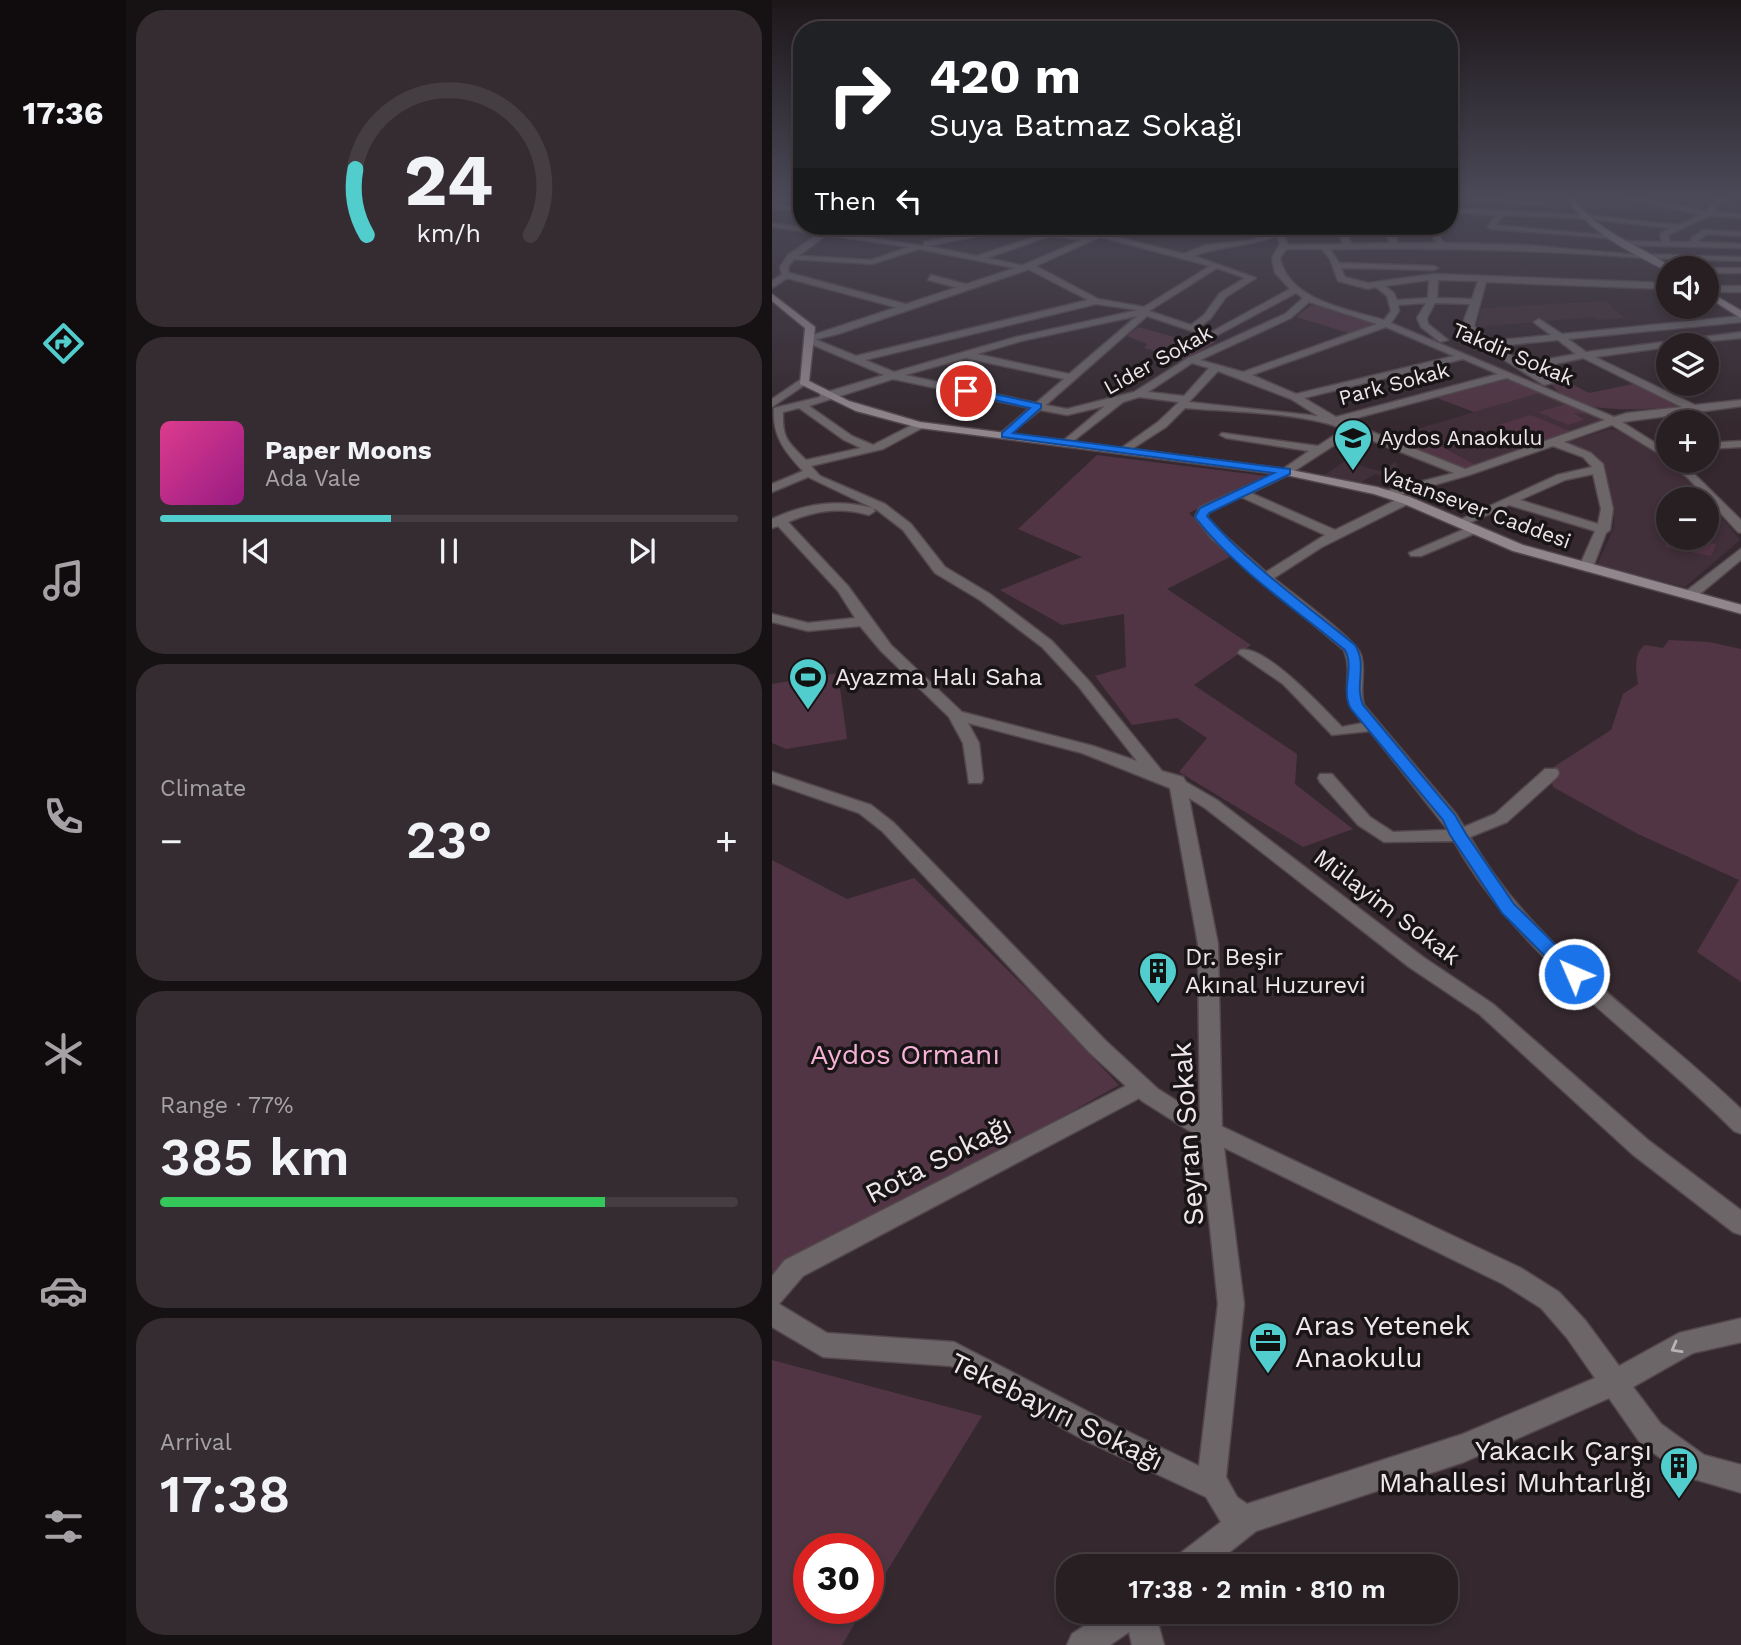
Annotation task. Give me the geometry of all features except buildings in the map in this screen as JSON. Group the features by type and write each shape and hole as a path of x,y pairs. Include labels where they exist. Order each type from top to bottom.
{"main road":[{"path":"772,297 810,327 804,382"},
{"path":"1719,301 1741,318"},
{"name":"Vatansever Caddesi","path":"804,382 827,397 920,425 1286,471 1389,494 1518,548 1741,610"}],"street":[{"path":"809,339 1009,273"},
{"path":"1038,273 1096,300 1169,318 1228,344"},
{"path":"1166,778 1047,644 985,597 940,570 907,527 890,513 837,486 825,483 807,468 780,440 777,432 778,410 1019,339 1144,311 1205,273"},
{"path":"1192,330 1207,317 1223,295 1252,280 1241,273"},
{"name":"Takdir Sokak","path":"1279,273 1296,290 1309,298 1386,324 1601,412 1656,444"},
{"path":"1339,273 1341,279 1368,286 1434,277 1656,286"},
{"path":"772,285 786,275 906,307"},
{"path":"1434,277 1432,300 1422,318 1424,325 1462,354"},
{"path":"931,278 966,287"},
{"path":"1483,279 1468,320 1469,327 1501,354 1548,383"},
{"path":"1243,375 1386,324 1395,311 1391,295 1378,285"},
{"path":"1719,290 1741,289"},
{"path":"1209,337 1296,290"},
{"name":"Lider Sokak","path":"1067,443 1118,400 1138,394 1190,360 1288,316 1309,298"},
{"path":"854,360 1096,300"},
{"path":"1393,303 1432,300 1476,302"},
{"path":"1005,435 1142,317 1144,311"},
{"path":"1490,344 1741,318"},
{"path":"1539,323 1584,355 1691,407"},
{"path":"1554,395 1535,366 1584,355 1741,335"},
{"path":"809,339 894,376 1067,412 1118,400"},
{"path":"1295,397 1462,354"},
{"path":"967,356 1072,378"},
{"path":"1190,360 1243,375 1295,397 1334,421 1465,473"},
{"path":"1124,451 1183,402 1202,379 1216,368"},
{"name":"Park Sokak","path":"1334,421 1506,375"},
{"path":"772,404 804,382"},
{"path":"1138,394 1334,421"},
{"path":"1389,494 1465,473 1636,414 1741,403"},
{"path":"800,404 848,439 874,449"},
{"path":"772,488 807,468 874,449 920,425"},
{"path":"1353,428 1286,471 1204,510 1201,517 1218,536 1350,648 1355,657 1352,696 1373,726 1450,818 1458,835 1508,908 1574,974 1646,1034 1741,1125"},
{"path":"1226,435 1322,450"},
{"path":"1554,442 1587,456 1597,464 1607,509 1604,530 1586,567"},
{"path":"1719,445 1741,444"},
{"path":"1461,522 1561,477 1598,469"},
{"path":"1689,473 1739,522"},
{"path":"1242,493 1333,534"},
{"path":"1267,577 1333,534 1406,500"},
{"path":"1510,501 1604,530"},
{"path":"890,513 833,504 806,510 776,522 843,589 886,648 956,715 971,743 976,779"},
{"path":"1416,553 1474,529"},
{"path":"1690,595 1741,552"},
{"path":"772,618 808,627 864,621"},
{"path":"1245,653 1288,681 1338,733 1373,726"},
{"name":"Mülayim Sokak","path":"956,715 1091,749 1166,778 1211,804 1416,962 1486,1009 1640,1147 1741,1225"},
{"path":"1326,778 1364,821 1390,838 1458,835 1501,818 1551,772"},
{"path":"772,778 865,810 888,827 1098,1047 1161,1102 1211,1132 1512,1276 1550,1300 1576,1329 1651,1434 1697,1466 1741,1479"},
{"name":"Seyran Sokak","path":"1166,778 1208,944 1211,1132 1231,1304 1211,1484"},
{"name":"Rota Sokağı","path":"772,1296 794,1268 1141,1087"},
{"name":"Tekebayırı Sokağı","path":"772,1313 823,1345 954,1354 1093,1430 1211,1484"},
{"path":"1204,1554 1247,1519 1464,1448 1614,1384 1688,1342 1741,1330"},
{"path":"1211,1484 1215,1485 1227,1510 1247,1519"},
{"path":"1083,1645 1114,1624"},
{"path":"1143,1624 1148,1645"}],"shaded area":[{"path":"1605,301 1624,318 1597,320 1594,317 1477,327 1481,309"},
{"path":"1539,393 1607,421 1476,465 1413,430"},
{"path":"1610,429 1621,431 1656,452 1656,473 1682,473 1696,487 1656,487 1656,550 1719,550 1719,515 1740,540 1685,587 1597,565 1614,527 1614,511 1604,465 1591,454 1565,443"},
{"name":"Aydos Anaokulu","path":"1345,461 1379,471 1396,462 1401,486 1395,487 1394,480 1375,474 1358,484 1323,476"}],"green space":[{"path":"1316,305 1380,324 1355,335 1296,317 1310,306"},
{"path":"1139,327 1181,339 1189,338 1190,332 1216,342 1185,360 1144,348 1147,344 1127,336"},
{"path":"1582,358 1583,360 1542,368 1589,393 1638,383 1656,392 1656,396 1663,396 1682,406 1618,409 1585,405 1559,392 1539,367"},
{"path":"1505,380 1517,381 1543,392 1474,412 1437,398"},
{"path":"1567,404 1591,414 1574,413 1584,420 1568,425 1538,412"},
{"path":"1531,415 1572,432 1539,443 1497,425"},
{"path":"1417,433 1476,465 1464,468 1391,439"},
{"path":"1097,455 1266,476 1189,513 1230,557 1167,589 1251,645 1194,685 1297,754 1295,784 1353,829 1303,847 1179,772 1207,738 1177,718 1132,725 1095,676 1126,667 1124,614 1062,625 1000,590 1082,557 1018,529"},
{"path":"1680,550 1714,550 1711,556"},
{"path":"1669,640 1709,642 1741,649 1741,982 1697,952 1739,880 1638,834 1553,787 1549,770 1611,730 1623,694 1638,684 1636,663 1641,649 1645,645 1663,648"},
{"name":"Ayazma Halı Saha","path":"838,673 847,739 786,749 772,743 772,684"},
{"name":"Aydos Ormanı","path":"772,860 847,899 914,878 1031,993 1119,1085 772,1279"},
{"path":"772,1360 982,1416 884,1576 884,1533 793,1533 793,1624 854,1624 842,1645 772,1645"}],"place":[{"name":"Aydos Anaokulu","path":"1353,472"},
{"name":"Ayazma Halı Saha","path":"808,711"},
{"name":"Dr. Beşir Akınal Huzurevi","path":"1158,1005"},
{"name":"Aras Yetenek Anaokulu","path":"1268,1375"},
{"name":"Yakacık Çarşı Mahallesi Muhtarlığı","path":"1679,1500"}],"route":[{"path":"966,391 1037,406 1005,435 1189,461 1286,471 1204,510 1201,517 1204,523 1258,572 1350,648 1355,657 1352,696 1356,706 1450,818 1458,835 1508,908 1574,974"}]}
